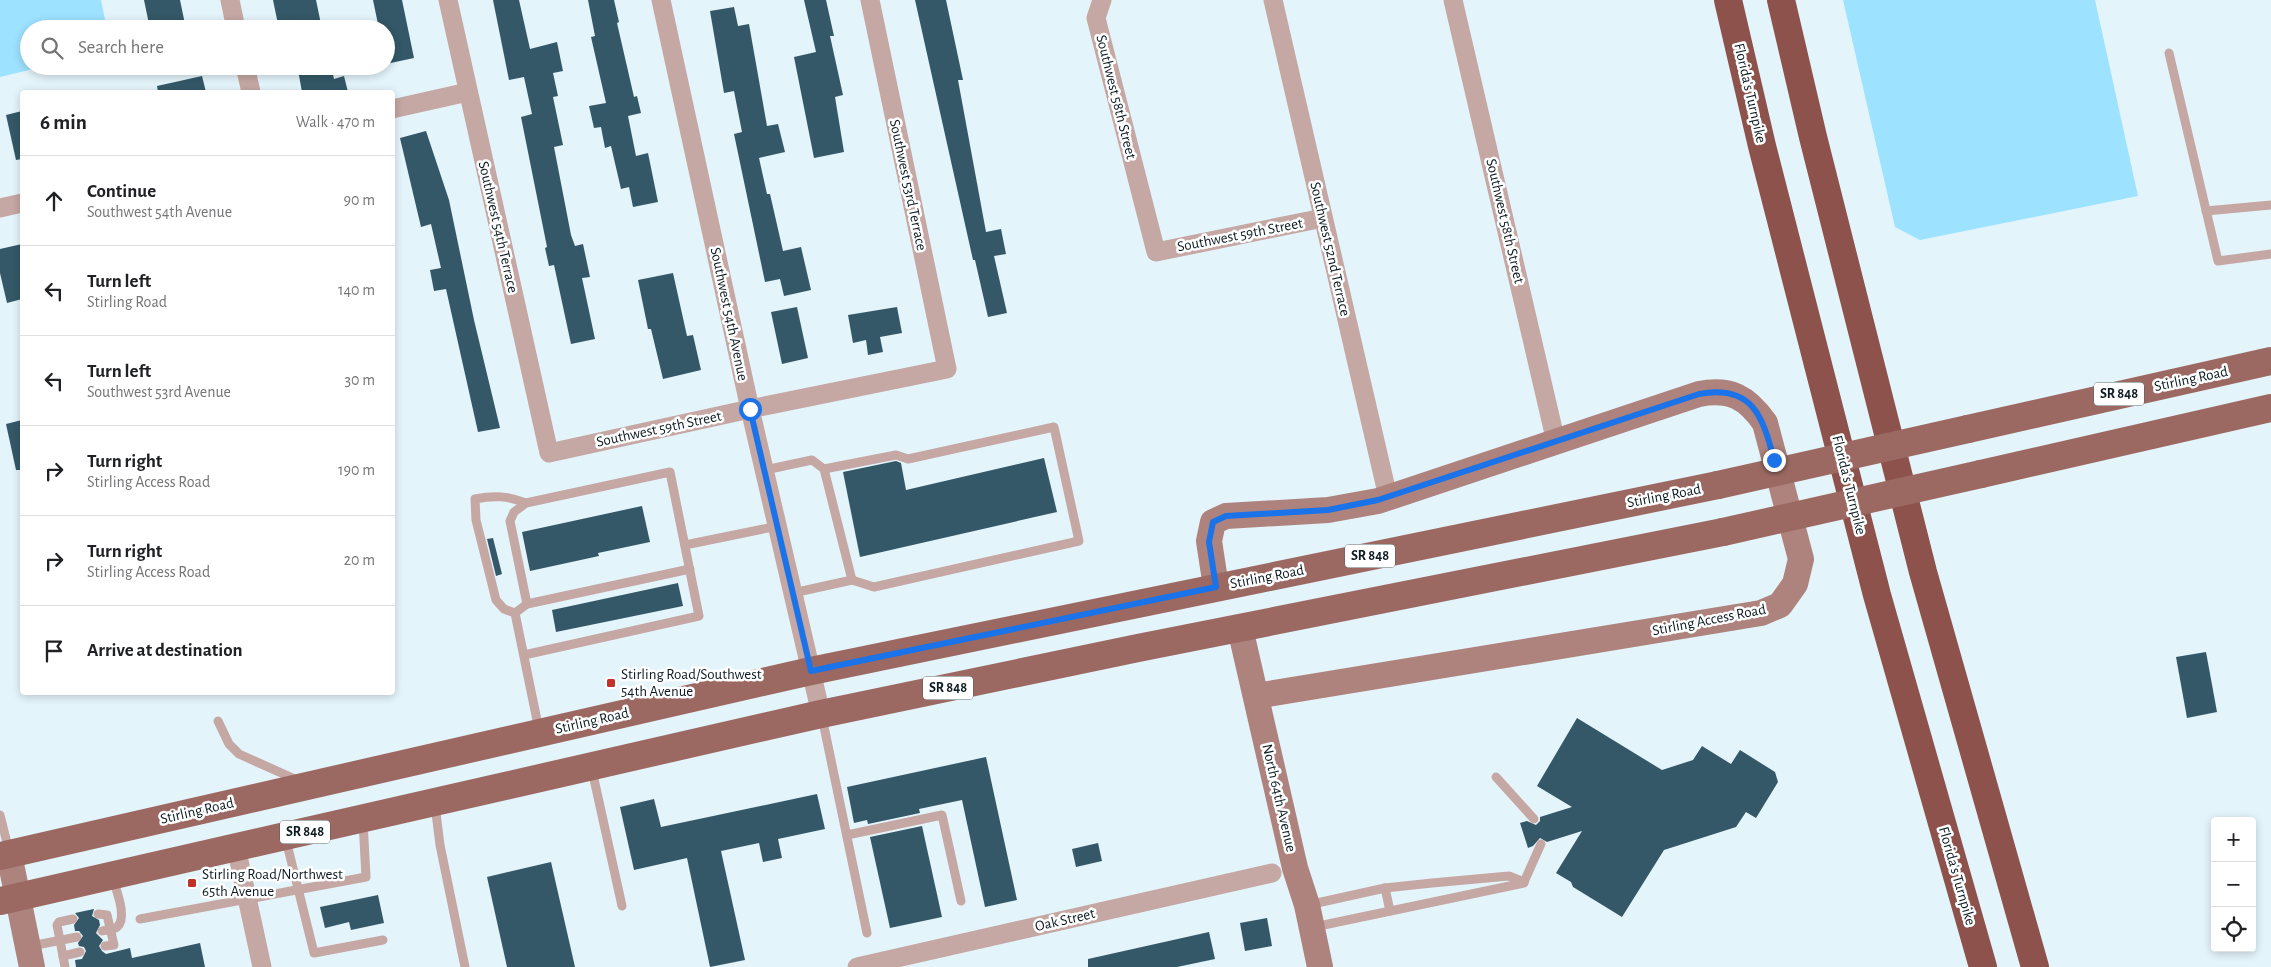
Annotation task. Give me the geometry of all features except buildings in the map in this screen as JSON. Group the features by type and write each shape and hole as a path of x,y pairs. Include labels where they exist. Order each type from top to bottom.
{"highway":[{"name":"Florida's Turnpike","path":"1728,0 1762,146 1877,595 1983,967"},
{"path":"1781,0 1813,137 1923,572 2035,967"}],"main road":[{"name":"Stirling Road","path":"5,855 811,671 1718,485 2271,361"},
{"name":"SR 848","path":"9,899 822,714 1240,628 1723,532 2271,408"}],"street":[{"path":"230,0 234,20"},
{"name":"Southwest 54th Terrace","path":"448,0 549,453"},
{"name":"Southwest 54th Avenue","path":"660,0 750,409 822,714"},
{"name":"Southwest 53rd Terrace","path":"870,0 946,369"},
{"name":"Southwest 58th Street","path":"1102,0 1096,18 1156,252"},
{"name":"Southwest 52nd Terrace","path":"1273,0 1388,497"},
{"name":"Southwest 58th Street","path":"1453,0 1556,442"},
{"path":"247,75 251,90"},
{"path":"395,108 468,92"},
{"path":"0,208 20,203"},
{"name":"Southwest 59th Street","path":"1156,252 1323,218"},
{"name":"Southwest 59th Street","path":"549,453 946,369"},
{"name":"Stirling Access Road","path":"1216,587 1209,542 1213,522 1226,516 1328,510 1388,497 1699,394 1715,391 1737,396 1753,406 1765,424 1801,559 1795,584 1780,605 1761,614 1256,696"},
{"name":"North 64th Avenue","path":"1240,628 1295,868 1309,917 1320,967"},
{"path":"236,847 262,967"},
{"path":"5,855 9,899 30,957"},
{"name":"Oak Street","path":"857,967 1272,873"}],"lane":[{"path":"2169,53 2218,261 2271,254"},
{"path":"2206,211 2271,205"},
{"path":"793,593 852,580 874,588 1079,541 1054,427 908,459 896,455 824,469"},
{"path":"765,470 812,460 824,469 852,580"},
{"path":"524,655 699,616 670,472 526,503 514,512 510,521 527,604"},
{"path":"515,613 504,609 496,600 476,520 475,499 493,495 510,497 526,503"},
{"path":"685,545 778,526"},
{"path":"515,613 527,604 690,569"},
{"path":"515,613 539,733"},
{"path":"822,714 867,934"},
{"path":"218,721 229,744 239,754 309,786"},
{"path":"592,767 622,906"},
{"path":"1496,777 1534,819"},
{"path":"435,802 440,845 465,967"},
{"path":"0,815 5,855"},
{"path":"847,835 942,815 961,901"},
{"path":"140,919 247,897 366,876 363,818"},
{"path":"285,836 314,953 383,940"},
{"path":"1524,882 1540,844"},
{"path":"106,930 116,928 121,922 122,914 112,876"},
{"path":"1309,917 1385,888 1509,876 1524,882"},
{"path":"1309,917 1390,911 1524,882"},
{"path":"1385,888 1390,911"},
{"path":"98,914 104,913 107,916 106,930 114,945 105,946"},
{"path":"65,967 57,926 59,922 73,920"},
{"path":"30,957 60,941 76,937"},
{"path":"63,956 80,952"}],"water":[{"path":"0,0 101,0 105,20 20,20 20,72 0,77"},
{"path":"1843,0 2095,0 2138,196 1920,240 1895,227"}],"place":[{"name":"Stirling Road/Southwest 54th Avenue","path":"611,683"},
{"name":"Stirling Road/Northwest 65th Avenue","path":"192,883"}],"route":[{"path":"750,409 811,671 1216,587 1209,542 1213,522 1218,519 1226,516 1328,510 1378,500 1699,394 1715,391 1737,396 1753,406 1765,424 1774,460"}]}
